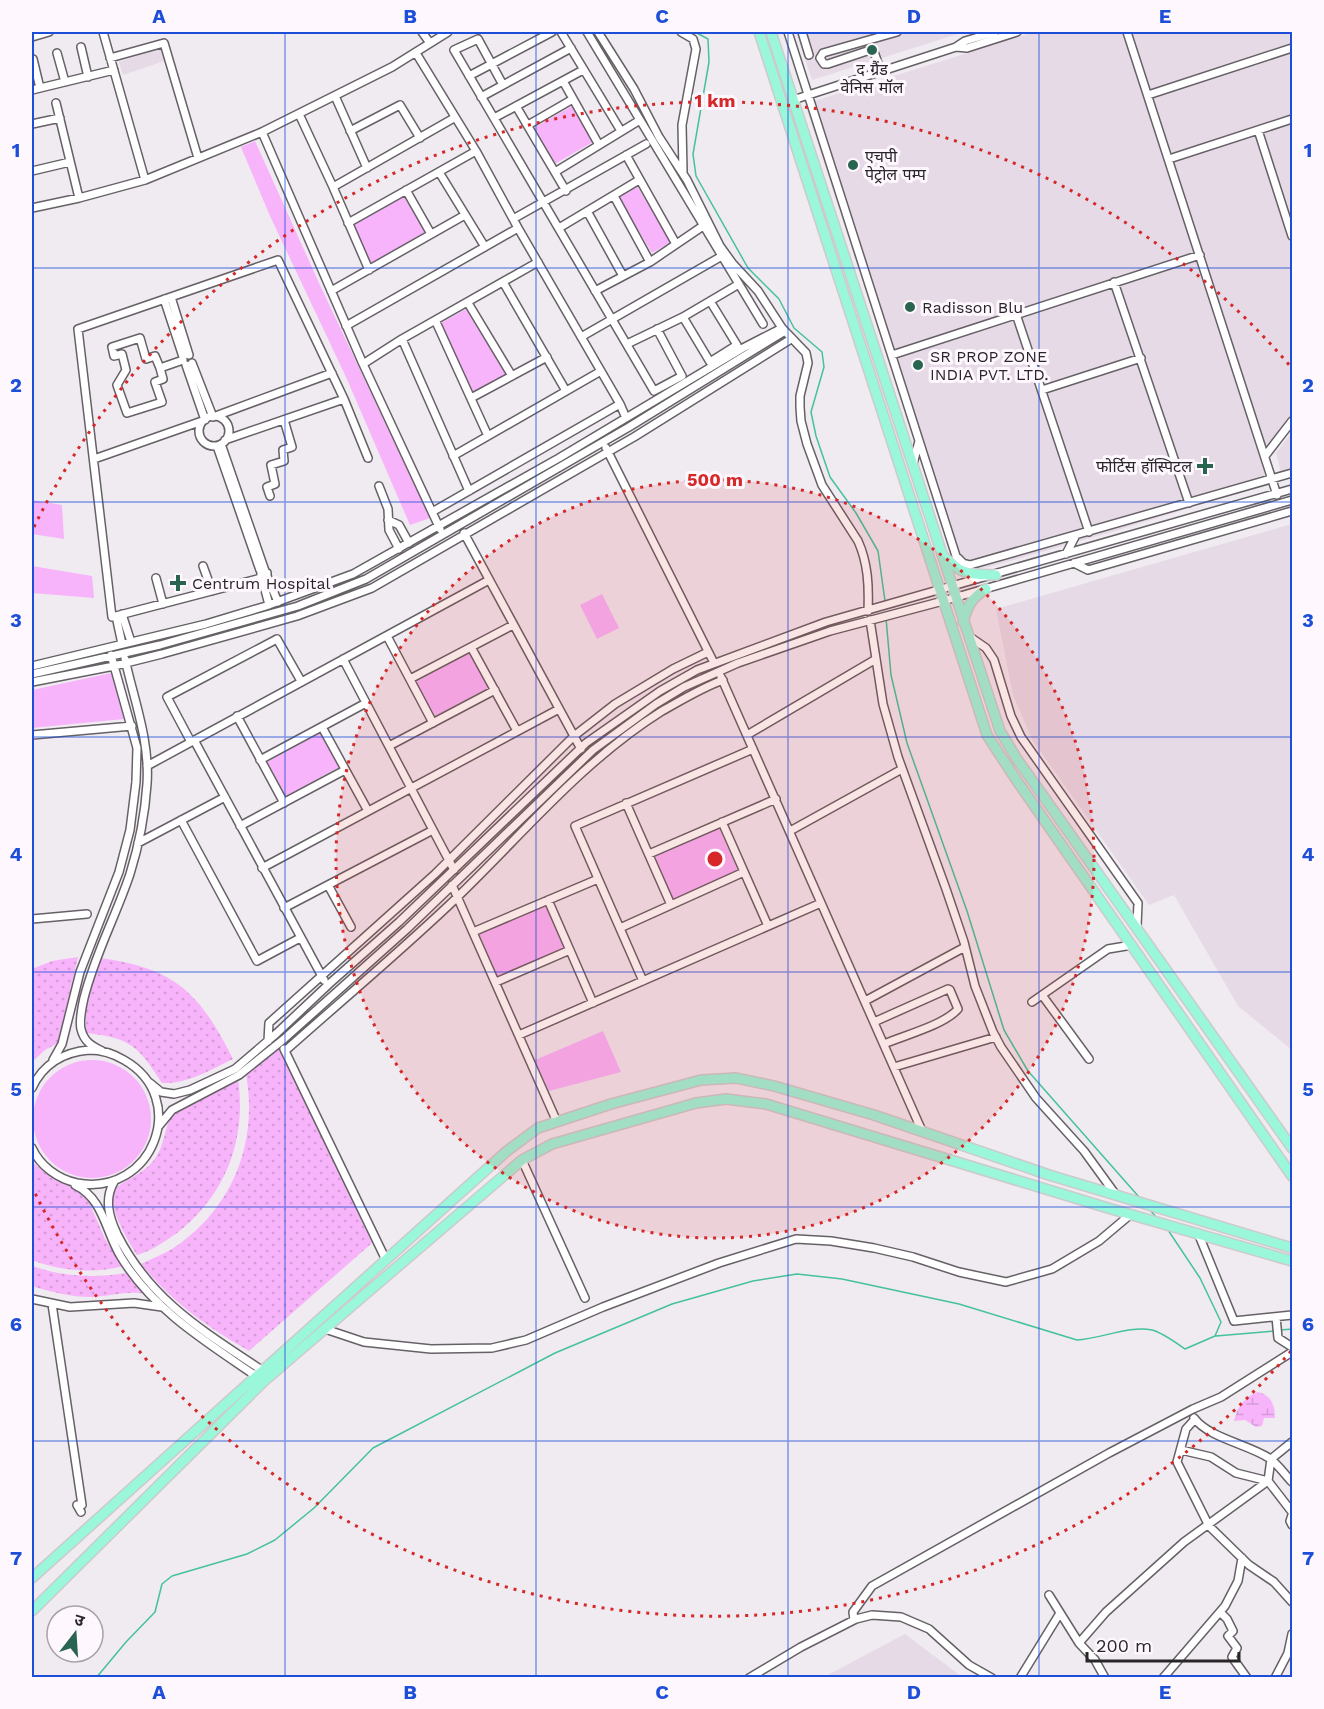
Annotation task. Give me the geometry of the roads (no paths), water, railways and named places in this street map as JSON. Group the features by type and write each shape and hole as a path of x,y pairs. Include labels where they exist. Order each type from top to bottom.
{"main road":[{"path":"759,32 987,735 1293,1176"},
{"path":"771,32 1000,731 1017,759 1293,1148"},
{"path":"940,553 961,572 996,575"},
{"path":"963,622 969,603 974,596 986,589"},
{"path":"32,1578 263,1376 507,1151 538,1128 611,1104 701,1080 736,1078 774,1086 874,1115 1049,1176 1293,1248"},
{"path":"32,1611 263,1376 325,1329 522,1160 552,1144 696,1102 726,1099 766,1104 1293,1261"}],"street":[{"path":"32,37 49,32"},
{"path":"103,32 146,180"},
{"path":"422,32 430,44"},
{"path":"32,208 146,180 262,132 416,53 448,32"},
{"path":"469,76 552,32"},
{"path":"561,32 621,131"},
{"path":"587,32 762,324"},
{"path":"598,32 683,174 720,246 758,291 783,330 806,353 808,363 800,396 801,421 822,485 863,550 871,610"},
{"path":"681,32 693,39 696,49 682,125 683,174"},
{"path":"788,32 956,556 970,565 1293,474"},
{"path":"802,32 808,55"},
{"path":"881,72 873,48 828,64 824,64 820,58 823,53 897,32"},
{"path":"794,100 995,32"},
{"path":"956,47 967,48 1017,32"},
{"path":"1127,32 1280,504"},
{"path":"502,85 478,39 454,50 654,391 682,376 657,329"},
{"path":"111,58 164,43 198,158"},
{"path":"81,47 88,77"},
{"path":"481,97 571,48"},
{"path":"1148,95 1293,48"},
{"path":"57,53 65,82"},
{"path":"416,53 476,151 626,418"},
{"path":"33,59 40,88"},
{"path":"32,90 114,70"},
{"path":"494,118 583,70"},
{"path":"563,81 599,145"},
{"path":"335,96 367,168"},
{"path":"528,125 573,99"},
{"path":"56,103 79,198"},
{"path":"350,131 400,105 420,138"},
{"path":"516,106 566,190"},
{"path":"298,114 333,186 369,270"},
{"path":"333,186 454,117"},
{"path":"32,124 60,118"},
{"path":"1169,159 1293,119"},
{"path":"555,172 640,120"},
{"path":"1258,130 1292,236"},
{"path":"262,132 363,364 443,535"},
{"path":"513,219 646,144"},
{"path":"348,223 476,151"},
{"path":"626,155 676,244"},
{"path":"32,162 33,171 70,162"},
{"path":"439,172 485,248"},
{"path":"558,228 639,180"},
{"path":"406,190 431,234"},
{"path":"614,196 650,261"},
{"path":"587,211 623,276"},
{"path":"331,291 465,215"},
{"path":"595,291 650,261 703,226"},
{"path":"346,326 518,228"},
{"path":"892,355 1200,255"},
{"path":"581,337 722,256"},
{"path":"263,575 212,591 112,616 78,329 278,260 345,399 368,458"},
{"path":"363,364 402,339 436,322 538,262"},
{"path":"503,282 566,391"},
{"path":"1114,282 1189,503"},
{"path":"627,344 683,317 739,284"},
{"path":"168,298 187,360 209,418"},
{"path":"683,317 710,362 737,345 710,301"},
{"path":"468,303 512,376"},
{"path":"1016,314 1089,532"},
{"path":"436,322 488,436"},
{"path":"32,666 206,624 279,602 354,574 560,458 742,348 783,330"},
{"path":"32,674 124,653 298,606 366,579 603,442 783,330"},
{"path":"140,338 146,359 155,356 160,369 163,379 155,382 162,402 127,413 117,385 126,370 122,354 114,356 112,347 140,338"},
{"path":"402,339 469,491"},
{"path":"32,682 114,666 297,616 372,588 608,452 791,339"},
{"path":"471,398 547,357"},
{"path":"1042,390 1141,358"},
{"path":"160,369 187,360"},
{"path":"453,456 601,371"},
{"path":"94,459 332,373"},
{"path":"269,605 263,575 221,443 228,431 227,426 222,419 209,418 199,428 200,437 207,444 221,443 345,399"},
{"path":"432,512 620,404"},
{"path":"270,496 267,487 275,484 271,465 284,461 283,450 292,447 284,420"},
{"path":"1264,456 1293,421"},
{"path":"912,467 920,441"},
{"path":"603,442 714,663"},
{"path":"379,486 388,510 389,530 399,549"},
{"path":"124,653 147,750 147,784 138,843 129,875 90,975 82,1008 81,1028 90,1045 134,1065 150,1083 162,1092 174,1094 190,1090 235,1069 399,922 581,749 660,690 714,663 826,622 952,588 1293,489"},
{"path":"158,1127 172,1110 239,1075 280,1042 407,929 593,750 656,704 684,687 738,663 830,631 944,601 1293,500"},
{"path":"1074,563 1088,570 1293,511"},
{"path":"388,520 399,525 409,543"},
{"path":"460,525 581,749"},
{"path":"1066,554 1076,535"},
{"path":"203,566 212,591"},
{"path":"263,575 279,602"},
{"path":"156,578 163,604"},
{"path":"147,766 489,580"},
{"path":"119,615 131,642"},
{"path":"119,615 122,644"},
{"path":"873,619 883,704 902,769 965,947 975,986 996,1037 1036,1098 1084,1151 1121,1198"},
{"path":"410,679 513,625"},
{"path":"968,635 987,648 994,660 1011,716 1021,737 1138,903 1137,927"},
{"path":"387,636 433,723"},
{"path":"301,681 277,639 167,697 225,797 322,977 329,984"},
{"path":"471,647 517,731"},
{"path":"268,1041 269,1023 449,860 574,736 615,704 673,669 708,652"},
{"path":"32,1088 35,1080 53,1060 62,1044 80,972 119,872 130,830 136,782 137,748 111,655"},
{"path":"343,659 454,870"},
{"path":"747,735 876,659"},
{"path":"719,672 922,1131"},
{"path":"285,1051 458,896 550,801 624,737 685,697 723,680"},
{"path":"389,746 495,690"},
{"path":"260,760 366,703"},
{"path":"262,868 559,709"},
{"path":"237,716 284,803"},
{"path":"32,735 132,726"},
{"path":"322,727 368,811"},
{"path":"643,981 575,826 753,749"},
{"path":"790,831 902,769"},
{"path":"240,826 345,770"},
{"path":"138,843 225,797"},
{"path":"649,854 776,799"},
{"path":"626,804 671,905"},
{"path":"181,820 257,961 300,938"},
{"path":"722,822 768,926"},
{"path":"284,908 433,830"},
{"path":"620,928 744,872"},
{"path":"473,932 598,879"},
{"path":"328,885 351,927"},
{"path":"452,885 557,1122"},
{"path":"548,900 593,1003"},
{"path":"519,1035 821,903"},
{"path":"32,919 87,914"},
{"path":"1032,1002 1108,949 1132,945"},
{"path":"865,1001 965,947"},
{"path":"496,982 570,950"},
{"path":"874,1022 948,989 957,1005 957,1011 941,1021 884,1044"},
{"path":"1042,995 1089,1059"},
{"path":"894,1067 996,1037"},
{"path":"280,1042 387,1260"},
{"path":"53,1060 90,1050 102,1051"},
{"path":"68,1181 92,1186 114,1182 131,1173 148,1156 158,1127 159,1114 158,1103 150,1083"},
{"path":"32,1148 35,1158 47,1169 91,1195 119,1255 135,1279 163,1307 188,1329 263,1376"},
{"path":"522,1160 585,1298"},
{"path":"114,1182 108,1192 108,1204 114,1227 141,1274 162,1298 263,1376"},
{"path":"325,1329 364,1342 431,1349 492,1348 526,1340 603,1307 708,1267 796,1239 831,1241 874,1248 913,1257 959,1272 1006,1282 1052,1269 1099,1242 1133,1215"},
{"path":"1198,1233 1234,1321 1293,1315"},
{"path":"32,1299 70,1307 134,1303 163,1307"},
{"path":"52,1304 82,1505 77,1505 81,1512"},
{"path":"1276,1317 1278,1338 1293,1347"},
{"path":"854,1620 853,1612 872,1586 972,1528 1188,1411 1221,1397 1293,1352"},
{"path":"1188,1411 1198,1424 1243,1444 1271,1460 1292,1480"},
{"path":"1195,1419 1186,1429 1177,1462 1209,1526 1242,1558 1274,1582 1293,1602"},
{"path":"1079,1643 1106,1612 1184,1542 1268,1481 1271,1460 1293,1442"},
{"path":"1181,1450 1211,1457 1236,1473 1268,1481 1293,1513 1290,1521 1293,1525"},
{"path":"1162,1677 1220,1612 1234,1591 1242,1558"},
{"path":"1050,1595 1079,1643 1095,1660 1105,1677"},
{"path":"1220,1612 1227,1619 1233,1631 1228,1636 1238,1648 1232,1658 1247,1677"},
{"path":"1020,1677 1060,1613"},
{"path":"749,1677 854,1620 872,1616 901,1617 929,1629 969,1665 992,1677"},
{"path":"1275,1677 1288,1653 1293,1634"}],"waterway":[{"path":"695,32 708,39 709,62 693,154 696,176 748,268 779,299 794,328 822,352 824,367 811,412 816,436 830,477 856,513 878,551 885,601"},
{"path":"886,618 891,675 907,743 967,911 1004,1030 1028,1071 1139,1197"},
{"path":"1150,1210 1157,1218"},
{"path":"96,1678 155,1612 162,1584 172,1576 247,1554 275,1540 314,1508 373,1448 555,1353 672,1304 753,1281 797,1274 842,1279 959,1304 1077,1340 1134,1329 1152,1330 1165,1335 1185,1349 1215,1336 1221,1322 1200,1278 1168,1230"},
{"path":"1281,1330 1292,1329"},
{"path":"1216,1336 1274,1331"}],"place":[{"name":"द ग्रैंड वेनिस मॉल","path":"872,50"},
{"name":"एचपी पेट्रोल पम्प","path":"853,165"},
{"name":"Radisson Blu","path":"910,307"},
{"name":"SR PROP ZONE INDIA PVT. LTD.","path":"918,365"},
{"name":"फोर्टिस हॉस्पिटल","path":"1205,466"},
{"name":"Centrum Hospital","path":"178,583"}]}
